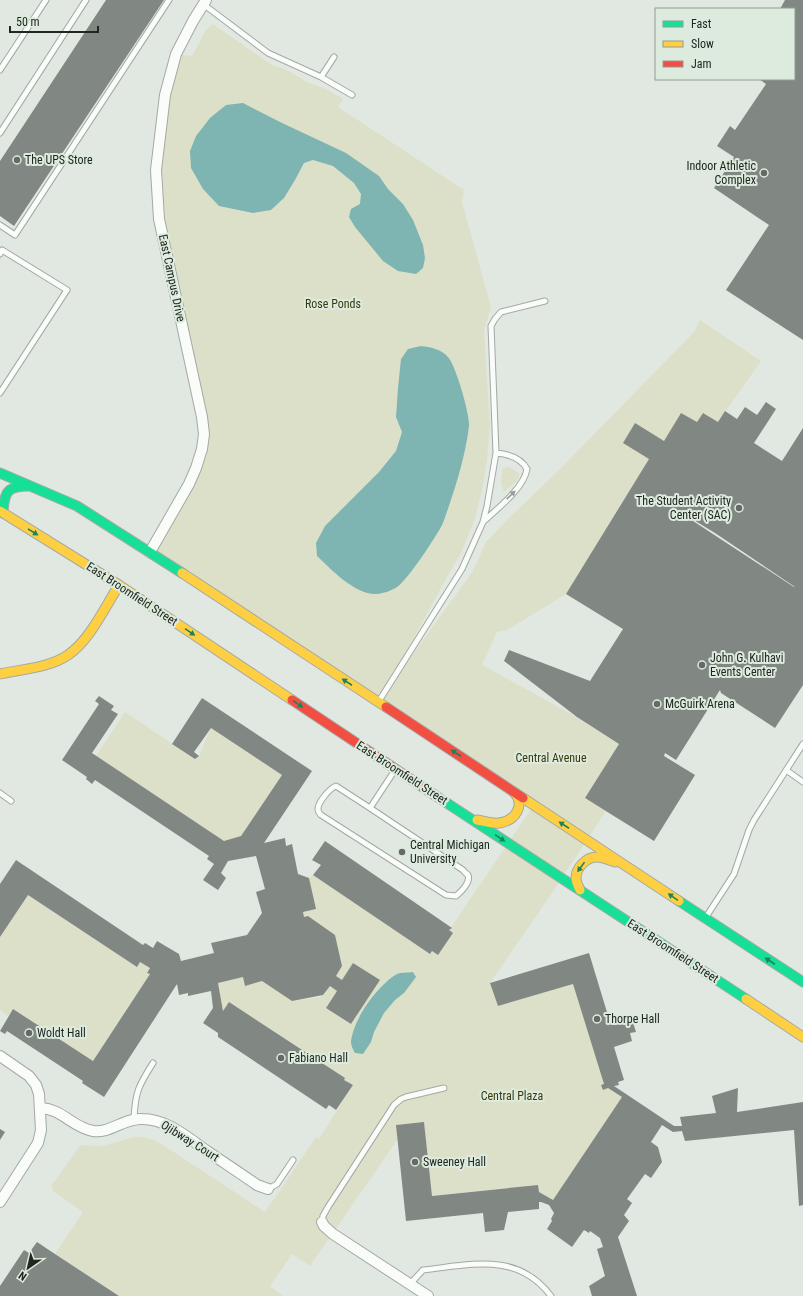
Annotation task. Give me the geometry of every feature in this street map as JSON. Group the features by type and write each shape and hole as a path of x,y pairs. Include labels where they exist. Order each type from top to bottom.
{"main road":[{"path":"0,473 77,506 150,552 803,982"},
{"path":"1,512 3,500 9,488 16,486 32,486"},
{"name":"East Broomfield Street","path":"1,512 119,585 803,1037"},
{"path":"0,674 59,660 73,652 84,640 119,585"},
{"path":"472,819 497,823 507,821 516,813 520,804 518,797 514,792"},
{"path":"580,890 576,876 586,861 596,857 629,867"}],"street":[{"name":"East Campus Drive","path":"150,552 189,484 202,449 204,434 202,417 159,218 156,170 165,95 176,54 205,2"},
{"path":"0,1056 33,1080 39,1091 41,1108 41,1136 38,1143 0,1202"},
{"name":"Ojibway Court","path":"41,1108 51,1109 81,1127 95,1131 105,1130 134,1119 153,1120 171,1127 257,1185 268,1189"},
{"path":"322,1222 332,1234 428,1296"}],"lane":[{"path":"0,70 46,0"},
{"path":"0,133 86,0"},
{"path":"0,225 14,235 169,0"},
{"path":"205,2 268,53 321,77 352,95"},
{"path":"321,77 334,57"},
{"path":"0,254 2,250 67,290 0,393"},
{"path":"379,702 462,569 483,522 496,453 491,326 494,319 501,312 545,301"},
{"path":"483,522 523,483 526,477 527,469 521,461 496,453"},
{"path":"705,918 734,874 749,830 754,820 803,744"},
{"path":"370,808 396,769"},
{"path":"786,770 803,782"},
{"path":"336,786 370,808 463,870 468,875 468,879 460,893 456,896 446,895 321,815 318,810 318,807 329,790 336,786"},
{"path":"0,793 11,801"},
{"path":"134,1119 137,1090 153,1063"},
{"path":"322,1222 323,1216 328,1207 394,1106 401,1099 406,1097 444,1088"},
{"path":"268,1189 277,1184 293,1160"},
{"path":"410,1284 423,1270 494,1264 506,1266 526,1274 543,1286 551,1296"}],"green space":[{"path":"213,24 272,65 287,70 307,82 326,89 343,99 338,107 464,190 462,202 491,307 484,331 490,425 487,460 482,491 474,521 462,551 382,697 473,571 486,542 560,469 694,332 700,320 761,361 718,422 703,413 697,422 681,413 664,441 649,459 566,594 507,630 497,632 482,665 577,717 619,744 585,798 606,811 490,983 498,1006 573,984 604,1084 603,1090 608,1088 622,1097 553,1200 539,1192 538,1185 432,1196 424,1122 397,1125 398,1139 310,1266 292,1254 270,1286 283,1296 119,1296 55,1254 83,1212 52,1189 52,1185 79,1147 81,1145 103,1146 134,1137 149,1139 163,1145 265,1212 316,1137 319,1139 353,1085 229,1002 223,1011 218,983 243,977 245,985 262,981 292,1001 321,997 330,986 337,991 326,1008 351,1024 378,979 354,963 342,980 336,976 342,966 335,935 308,916 304,917 303,912 315,909 309,878 313,875 430,954 432,951 438,955 453,933 449,930 534,805 150,552 196,468 202,417 164,243 156,170 176,54 192,56 206,30"},
{"path":"509,467 520,474 517,481 504,492 501,482 503,468"},
{"path":"125,712 195,759 199,756 211,728 282,775 241,836 224,841 96,756"},
{"path":"28,895 137,967 140,962 150,968 147,972 150,974 93,1061 13,1009 8,1016 0,1010 0,937"}],"water":[{"path":"243,103 346,153 379,176 388,189 403,204 413,220 423,245 425,258 423,268 416,274 398,271 383,261 355,227 349,217 351,209 360,204 361,194 354,183 333,166 313,160 304,163 284,198 271,210 253,213 219,206 203,189 191,168 190,151 196,136 210,118 226,105"},
{"path":"421,346 442,352 448,357 455,370 469,420 465,451 443,523 429,547 408,576 397,587 382,593 369,593 344,581 317,556 316,543 325,526 379,472 396,451 402,432 396,417 401,359 408,349"},
{"path":"413,972 416,977 404,993 395,1000 384,1013 374,1032 371,1042 363,1054 355,1053 351,1043 356,1023 361,1013 375,994 390,979 400,973"}],"building":[{"path":"106,0 164,0 14,226 0,216 0,161"},
{"name":"Indoor Athletic Complex","path":"785,0 803,0 803,340 726,290 769,225 714,188 734,157 717,146 730,126 735,130 766,84 760,80 795,80 795,8 781,8"},
{"name":"John G. Kulhavi Events Center","path":"766,402 776,409 754,443 782,461 803,428 803,685 775,728 721,693 720,690 676,760 665,753 664,756 695,775 654,841 585,798 619,744 577,717 504,661 509,650 590,681 623,629 566,594 649,459 623,443 635,423 664,441 681,413 697,422 703,413 718,422 725,411 737,419 745,407 757,415","holes":["661,500 715,533 795,587"]},
{"path":"99,696 114,706 111,710 118,714 92,753 224,841 241,836 282,775 211,728 194,752 199,756 195,759 172,744 202,698 312,771 264,843 285,838 286,846 292,844 298,874 309,878 316,909 303,912 304,917 308,916 335,935 342,966 336,976 342,980 353,963 380,980 351,1024 326,1008 337,991 330,986 323,995 292,1001 262,981 245,986 243,977 218,983 223,1011 229,1002 345,1078 344,1080 353,1085 336,1110 329,1105 326,1109 218,1037 218,1033 203,1023 213,1008 211,991 188,996 188,993 179,995 177,984 104,1097 82,1083 83,1081 7,1031 5,1034 0,1031 13,1009 93,1061 150,974 147,973 150,968 140,962 137,967 28,895 0,937 0,884 16,860 143,945 145,943 153,948 157,941 179,954 181,961 214,953 211,943 247,935 262,913 256,892 265,889 256,856 228,861 221,873 226,878 218,890 203,880 214,864 207,859 209,856 95,780 92,784 86,779 87,777 62,760 99,704 95,701"},
{"path":"325,841 452,928 449,930 453,933 438,955 432,951 430,954 313,875 321,865 312,860"},
{"path":"589,953 610,1022 631,1016 636,1032 630,1033 632,1041 614,1047 624,1080 618,1082 619,1085 614,1086 674,1126 682,1126 680,1117 716,1113 712,1096 738,1088 737,1112 803,1102 803,1205 799,1206 794,1130 685,1141 682,1131 673,1132 662,1125 651,1142 658,1147 662,1162 651,1178 645,1174 627,1199 632,1203 624,1215 629,1221 618,1237 637,1296 592,1296 589,1286 605,1276 597,1249 603,1247 600,1238 590,1231 589,1233 584,1230 572,1247 547,1229 552,1221 551,1219 554,1213 549,1205 541,1202 539,1202 539,1209 508,1212 504,1230 485,1232 483,1213 406,1221 396,1125 424,1122 432,1196 538,1185 539,1192 553,1200 622,1097 608,1088 603,1090 601,1085 604,1084 573,984 498,1006 490,983"},
{"path":"0,1129 5,1132 0,1140"},
{"path":"37,1242 119,1296 0,1296 0,1286 24,1250 29,1253"}],"traffic: fast":[{"path":"0,473 77,506 182,573"},
{"path":"3,513 4,500 8,492 16,487 29,486"},
{"path":"433,794 746,999"},
{"path":"679,901 803,982"}],"traffic: slow":[{"path":"0,511 119,585 292,700"},
{"path":"182,573 386,707"},
{"path":"0,674 35,668 52,663 68,655 76,649 90,632 119,585"},
{"path":"477,820 496,823 505,822 514,816 519,807 519,802 514,792"},
{"path":"523,798 679,901"},
{"path":"580,890 576,881 576,874 582,864 593,857 604,858 615,862"},
{"path":"746,999 803,1037"}],"traffic: jam":[{"path":"292,700 433,794"},
{"path":"386,707 523,798"}],"place":[{"name":"The UPS Store","path":"17,160"},
{"name":"Indoor Athletic Complex","path":"764,173"},
{"name":"The Student Activity Center (SAC)","path":"739,508"},
{"name":"John G. Kulhavi Events Center","path":"702,665"},
{"name":"McGuirk Arena","path":"657,704"},
{"name":"Central Michigan University","path":"402,852"},
{"name":"Thorpe Hall","path":"597,1019"},
{"name":"Woldt Hall","path":"29,1033"},
{"name":"Fabiano Hall","path":"281,1058"},
{"name":"Sweeney Hall","path":"415,1162"}],"park label":[{"name":"Rose Ponds","path":"333,304"},
{"name":"Central Avenue","path":"551,758"},
{"name":"Central Plaza","path":"512,1096"}]}
